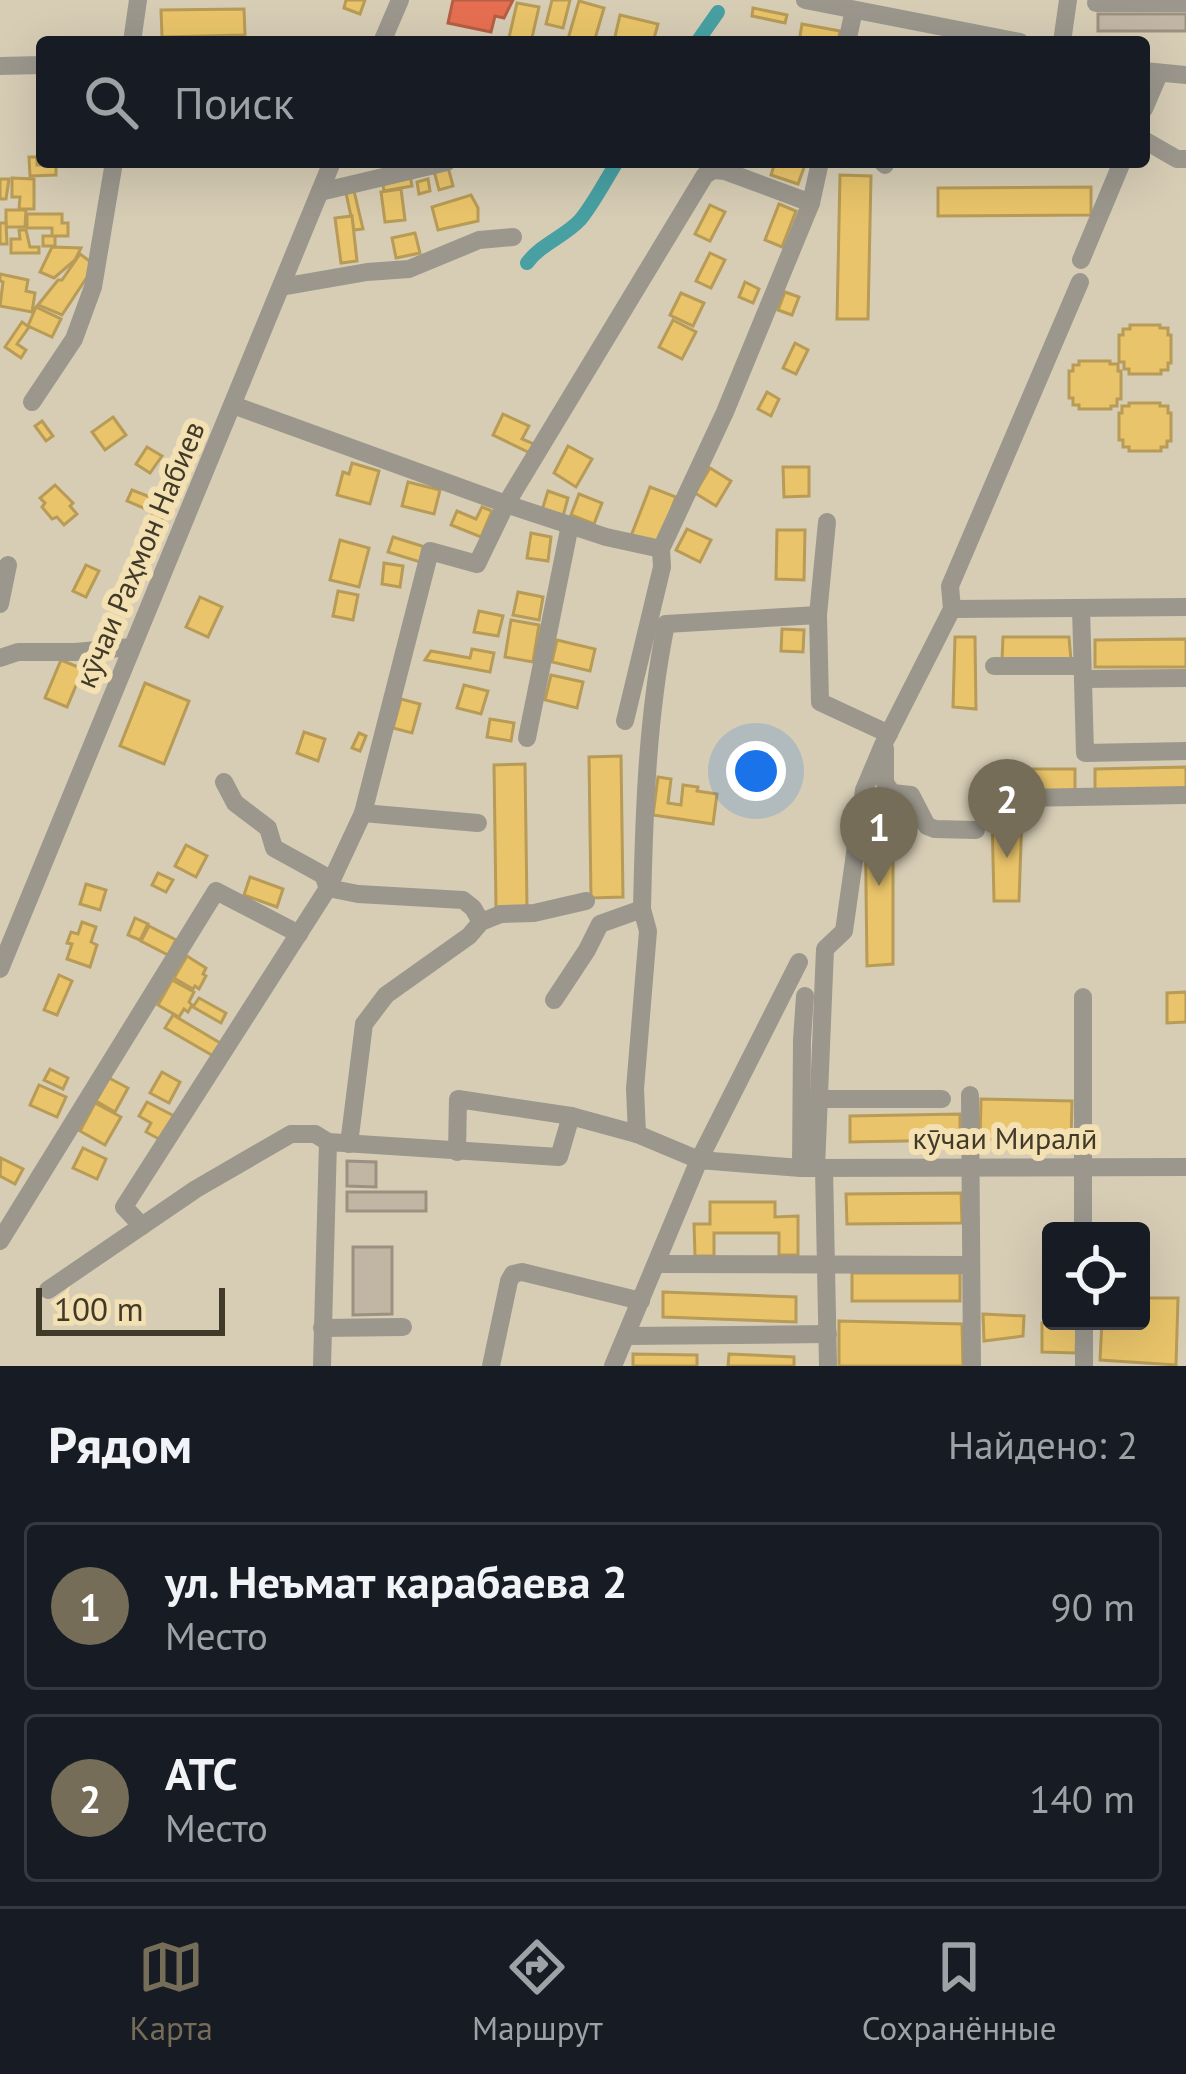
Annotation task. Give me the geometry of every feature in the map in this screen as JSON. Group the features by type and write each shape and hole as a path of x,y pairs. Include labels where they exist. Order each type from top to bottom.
{"street":[{"path":"133,36 138,0"},
{"path":"385,36 400,0"},
{"path":"805,0 865,7 993,36"},
{"path":"1063,36 1068,0"},
{"path":"1096,3 1186,3"},
{"path":"850,36 865,7"},
{"path":"0,66 36,65"},
{"path":"1151,72 1186,75"},
{"path":"1150,143 1186,159"},
{"path":"32,402 74,339 93,287 114,168"},
{"name":"кӯчаи Раҳмон Набиев","path":"0,969 330,168"},
{"path":"320,192 422,168"},
{"path":"625,721 662,567 661,549 725,412 811,203 819,168"},
{"path":"1081,260 1119,168"},
{"path":"142,1226 124,1207 328,888 363,813 430,551 478,564 506,504 705,175 725,171 811,203"},
{"path":"281,287 409,269 479,240 513,237"},
{"path":"813,1168 825,949 844,932 864,790 952,609 950,586 1080,283"},
{"path":"233,405 606,538 661,549"},
{"path":"827,521 818,615 820,702 886,740"},
{"path":"527,738 570,525"},
{"path":"0,604 8,566"},
{"path":"1081,608 1085,753 1186,751"},
{"path":"952,609 1186,608"},
{"path":"637,1134 634,1090 648,932 642,909 643,821 666,624 818,615"},
{"path":"0,658 18,652 132,647"},
{"path":"994,665 1186,678"},
{"path":"886,740 885,783 892,793 911,795 919,816 935,830 976,830"},
{"path":"224,782 235,803 268,828 274,848 322,875 328,888"},
{"path":"1023,798 1186,795"},
{"path":"363,813 478,823"},
{"path":"328,888 463,900 481,922"},
{"path":"0,1241 216,891 298,934"},
{"path":"349,1144 364,1024 386,995 469,936 481,922 501,914 534,913 586,901"},
{"path":"554,1000 600,924 642,909"},
{"path":"614,1366 699,1160 799,962"},
{"path":"805,996 813,1168 826,1264 828,1366"},
{"path":"1083,997 1083,1222"},
{"path":"970,1095 971,1366"},
{"name":"кӯчаи Миралӣ","path":"457,1152 458,1099 572,1116 637,1134 699,1160 813,1168 1186,1167"},
{"path":"819,1099 942,1099"},
{"path":"48,1290 196,1189 291,1134 315,1134 328,1142 349,1144 559,1157 572,1116"},
{"path":"322,1366 328,1142"},
{"path":"656,1264 971,1265"},
{"path":"491,1366 513,1274 522,1272 641,1301"},
{"path":"322,1328 403,1327"},
{"path":"1084,1330 1084,1366"},
{"path":"626,1336 827,1334"}],"building: Жильё":[{"path":"346,0 365,0 360,14 344,8"},
{"path":"552,0 570,0 563,28 546,24"},
{"path":"579,1 604,8 596,36 569,36"},
{"path":"517,3 539,7 532,36 509,36"},
{"path":"753,8 787,15 785,23 752,16"},
{"path":"244,9 245,35 162,36 161,10"},
{"path":"620,15 658,24 655,36 615,36"},
{"path":"802,24 840,31 839,36 800,36"},
{"path":"29,157 36,157 36,168 56,168 56,175 30,176"},
{"path":"448,168 453,186 439,190 434,171"},
{"path":"773,168 804,168 798,184 771,175"},
{"path":"410,175 412,186 384,191 383,185"},
{"path":"840,175 871,176 868,319 837,319"},
{"path":"12,178 34,179 34,209 19,209 20,197 12,197"},
{"path":"0,179 9,179 6,199 0,199"},
{"path":"428,179 430,191 419,194 417,182"},
{"path":"1091,187 1091,215 938,216 938,188"},
{"path":"401,189 405,220 385,222 381,192"},
{"path":"354,191 363,229 354,230 346,193"},
{"path":"471,195 478,221 438,230 432,207"},
{"path":"779,204 796,211 782,247 765,240"},
{"path":"710,205 725,212 710,241 695,234"},
{"path":"6,210 26,210 25,227 6,227"},
{"path":"27,214 62,214 68,236 55,236 55,246 43,246 43,236 52,236 52,228 27,228"},
{"path":"352,216 357,261 341,263 335,218"},
{"path":"0,223 6,223 7,244 0,244"},
{"path":"19,230 26,230 30,247 39,247 39,253 11,253 11,239 20,239"},
{"path":"415,233 420,253 396,258 392,238"},
{"path":"52,247 81,248 54,278 40,272"},
{"path":"710,253 725,260 711,288 696,281"},
{"path":"80,254 95,265 62,315 38,305 62,280"},
{"path":"0,274 28,280 26,291 35,293 32,312 0,306"},
{"path":"745,282 759,289 753,303 739,297"},
{"path":"785,292 799,297 792,315 778,310"},
{"path":"681,293 704,303 693,326 670,315"},
{"path":"36,307 61,319 52,337 28,326"},
{"path":"673,320 696,332 682,359 659,347"},
{"path":"22,322 29,327 17,344 26,350 21,358 5,347"},
{"path":"1130,325 1168,328 1168,370 1129,374 1124,369 1124,362 1119,362 1119,335"},
{"path":"795,343 808,350 796,374 783,368"},
{"path":"1079,361 1118,364 1121,399 1117,406 1079,409 1073,405 1069,371"},
{"path":"767,392 779,399 771,416 758,409"},
{"path":"1129,403 1168,406 1171,441 1167,447 1129,451 1123,447 1119,413"},
{"path":"503,414 529,426 522,439 534,444 530,453 493,435"},
{"path":"113,417 126,435 105,450 92,432"},
{"path":"42,421 53,436 46,441 35,426"},
{"path":"568,446 592,459 576,487 554,473"},
{"path":"147,447 162,456 150,473 136,464"},
{"path":"352,463 379,471 370,504 337,495 343,472 349,474"},
{"path":"783,467 809,467 809,496 784,497"},
{"path":"710,468 731,481 716,506 695,493"},
{"path":"408,482 440,490 434,514 402,506"},
{"path":"55,485 77,514 64,525 42,507 45,503 40,498"},
{"path":"650,487 676,497 657,546 631,536"},
{"path":"132,490 158,500 153,512 127,501"},
{"path":"548,491 568,498 563,516 542,510"},
{"path":"579,494 602,503 594,524 571,515"},
{"path":"158,503 168,508 153,537 143,532"},
{"path":"482,507 492,511 481,537 451,525 457,511 476,519"},
{"path":"687,529 711,540 700,562 676,550"},
{"path":"777,530 805,530 804,580 776,579"},
{"path":"531,533 551,537 548,561 527,558"},
{"path":"393,537 425,547 420,562 388,552"},
{"path":"340,540 369,548 359,587 330,580"},
{"path":"384,563 403,566 400,587 382,584"},
{"path":"86,565 99,571 86,597 73,591"},
{"path":"338,591 358,595 353,620 333,616"},
{"path":"518,592 543,597 539,620 513,615"},
{"path":"200,597 222,607 208,637 186,627"},
{"path":"479,611 503,616 498,636 474,632"},
{"path":"511,620 539,625 533,662 505,657"},
{"path":"782,629 804,630 803,652 781,651"},
{"path":"955,637 975,637 976,709 953,707"},
{"path":"1003,637 1069,637 1071,660 1002,660"},
{"path":"1186,639 1186,667 1095,667 1095,640"},
{"path":"557,640 595,649 590,671 552,662"},
{"path":"472,649 494,653 490,672 425,660 431,651 470,658"},
{"path":"61,660 83,669 67,707 45,698"},
{"path":"551,675 583,682 577,708 545,700"},
{"path":"145,683 189,701 164,764 120,746"},
{"path":"464,685 488,691 481,714 457,708"},
{"path":"401,699 420,704 412,733 393,728"},
{"path":"490,719 514,723 511,741 487,737"},
{"path":"304,732 325,739 318,761 297,753"},
{"path":"359,733 366,736 360,751 352,748"},
{"path":"621,756 623,897 591,898 589,757"},
{"path":"525,764 527,907 496,907 494,765"},
{"path":"1186,767 1186,792 1095,792 1095,769"},
{"path":"996,769 1075,769 1075,792 996,792"},
{"path":"658,777 671,779 668,803 681,805 683,785 717,794 713,824 653,815"},
{"path":"865,806 893,808 893,964 867,966"},
{"path":"992,815 1022,815 1019,901 994,901"},
{"path":"186,845 207,856 196,877 175,866"},
{"path":"158,873 173,880 166,892 152,885"},
{"path":"250,877 283,889 277,907 244,895"},
{"path":"86,884 106,890 100,910 80,904"},
{"path":"135,918 148,924 140,940 128,935"},
{"path":"82,922 96,927 91,942 97,945 90,967 67,959 71,932 78,934"},
{"path":"149,926 176,940 168,955 141,941"},
{"path":"187,956 206,968 199,989 174,978"},
{"path":"59,975 72,981 57,1015 44,1010"},
{"path":"172,980 194,992 188,1012 184,1009 179,1017 158,1005"},
{"path":"1186,992 1186,1022 1167,1023 1167,993"},
{"path":"199,998 226,1013 221,1023 193,1007"},
{"path":"173,1015 222,1044 215,1057 165,1028"},
{"path":"50,1069 68,1078 63,1089 44,1080"},
{"path":"162,1072 180,1082 169,1103 150,1093"},
{"path":"109,1078 128,1088 115,1112 96,1101"},
{"path":"39,1085 66,1097 57,1117 30,1105"},
{"path":"981,1099 1072,1101 1071,1142 980,1139"},
{"path":"147,1102 174,1116 161,1140 146,1132 151,1123 139,1116"},
{"path":"95,1103 121,1117 105,1145 80,1131"},
{"path":"960,1114 960,1140 850,1142 850,1116"},
{"path":"83,1148 106,1159 97,1179 73,1168"},
{"path":"1,1158 23,1169 15,1184 0,1176"},
{"path":"961,1193 962,1223 847,1224 846,1194"},
{"path":"710,1202 775,1202 775,1217 798,1216 798,1255 779,1255 779,1233 714,1233 714,1256 695,1256 694,1224 710,1224"},
{"path":"852,1273 960,1273 960,1301 852,1301"},
{"path":"663,1292 796,1297 796,1322 663,1317"},
{"path":"1150,1298 1178,1298 1176,1365 1100,1360 1102,1330 1150,1330"},
{"path":"983,1314 1024,1316 1023,1336 984,1341"},
{"path":"839,1321 962,1324 963,1366 839,1366"},
{"path":"1042,1330 1077,1330 1076,1353 1042,1352"},
{"path":"633,1354 697,1355 697,1366 633,1366"},
{"path":"729,1354 794,1357 794,1366 728,1366"}],"building: Торговля":[{"path":"453,0 513,0 504,18 495,16 491,32 448,23"}],"building: Прочее":[{"path":"1098,14 1186,14 1186,31 1098,31"},
{"path":"347,1161 376,1162 376,1187 347,1186"},
{"path":"347,1192 426,1192 426,1211 347,1211"},
{"path":"353,1247 392,1247 392,1314 353,1315"}],"waterway":[{"path":"701,36 718,12"},
{"path":"527,263 580,220 613,168"}],"place":[{"name":"АТС","path":"1007,858"},
{"name":"ул. Неъмат карабаева 2","path":"879,886"}]}
